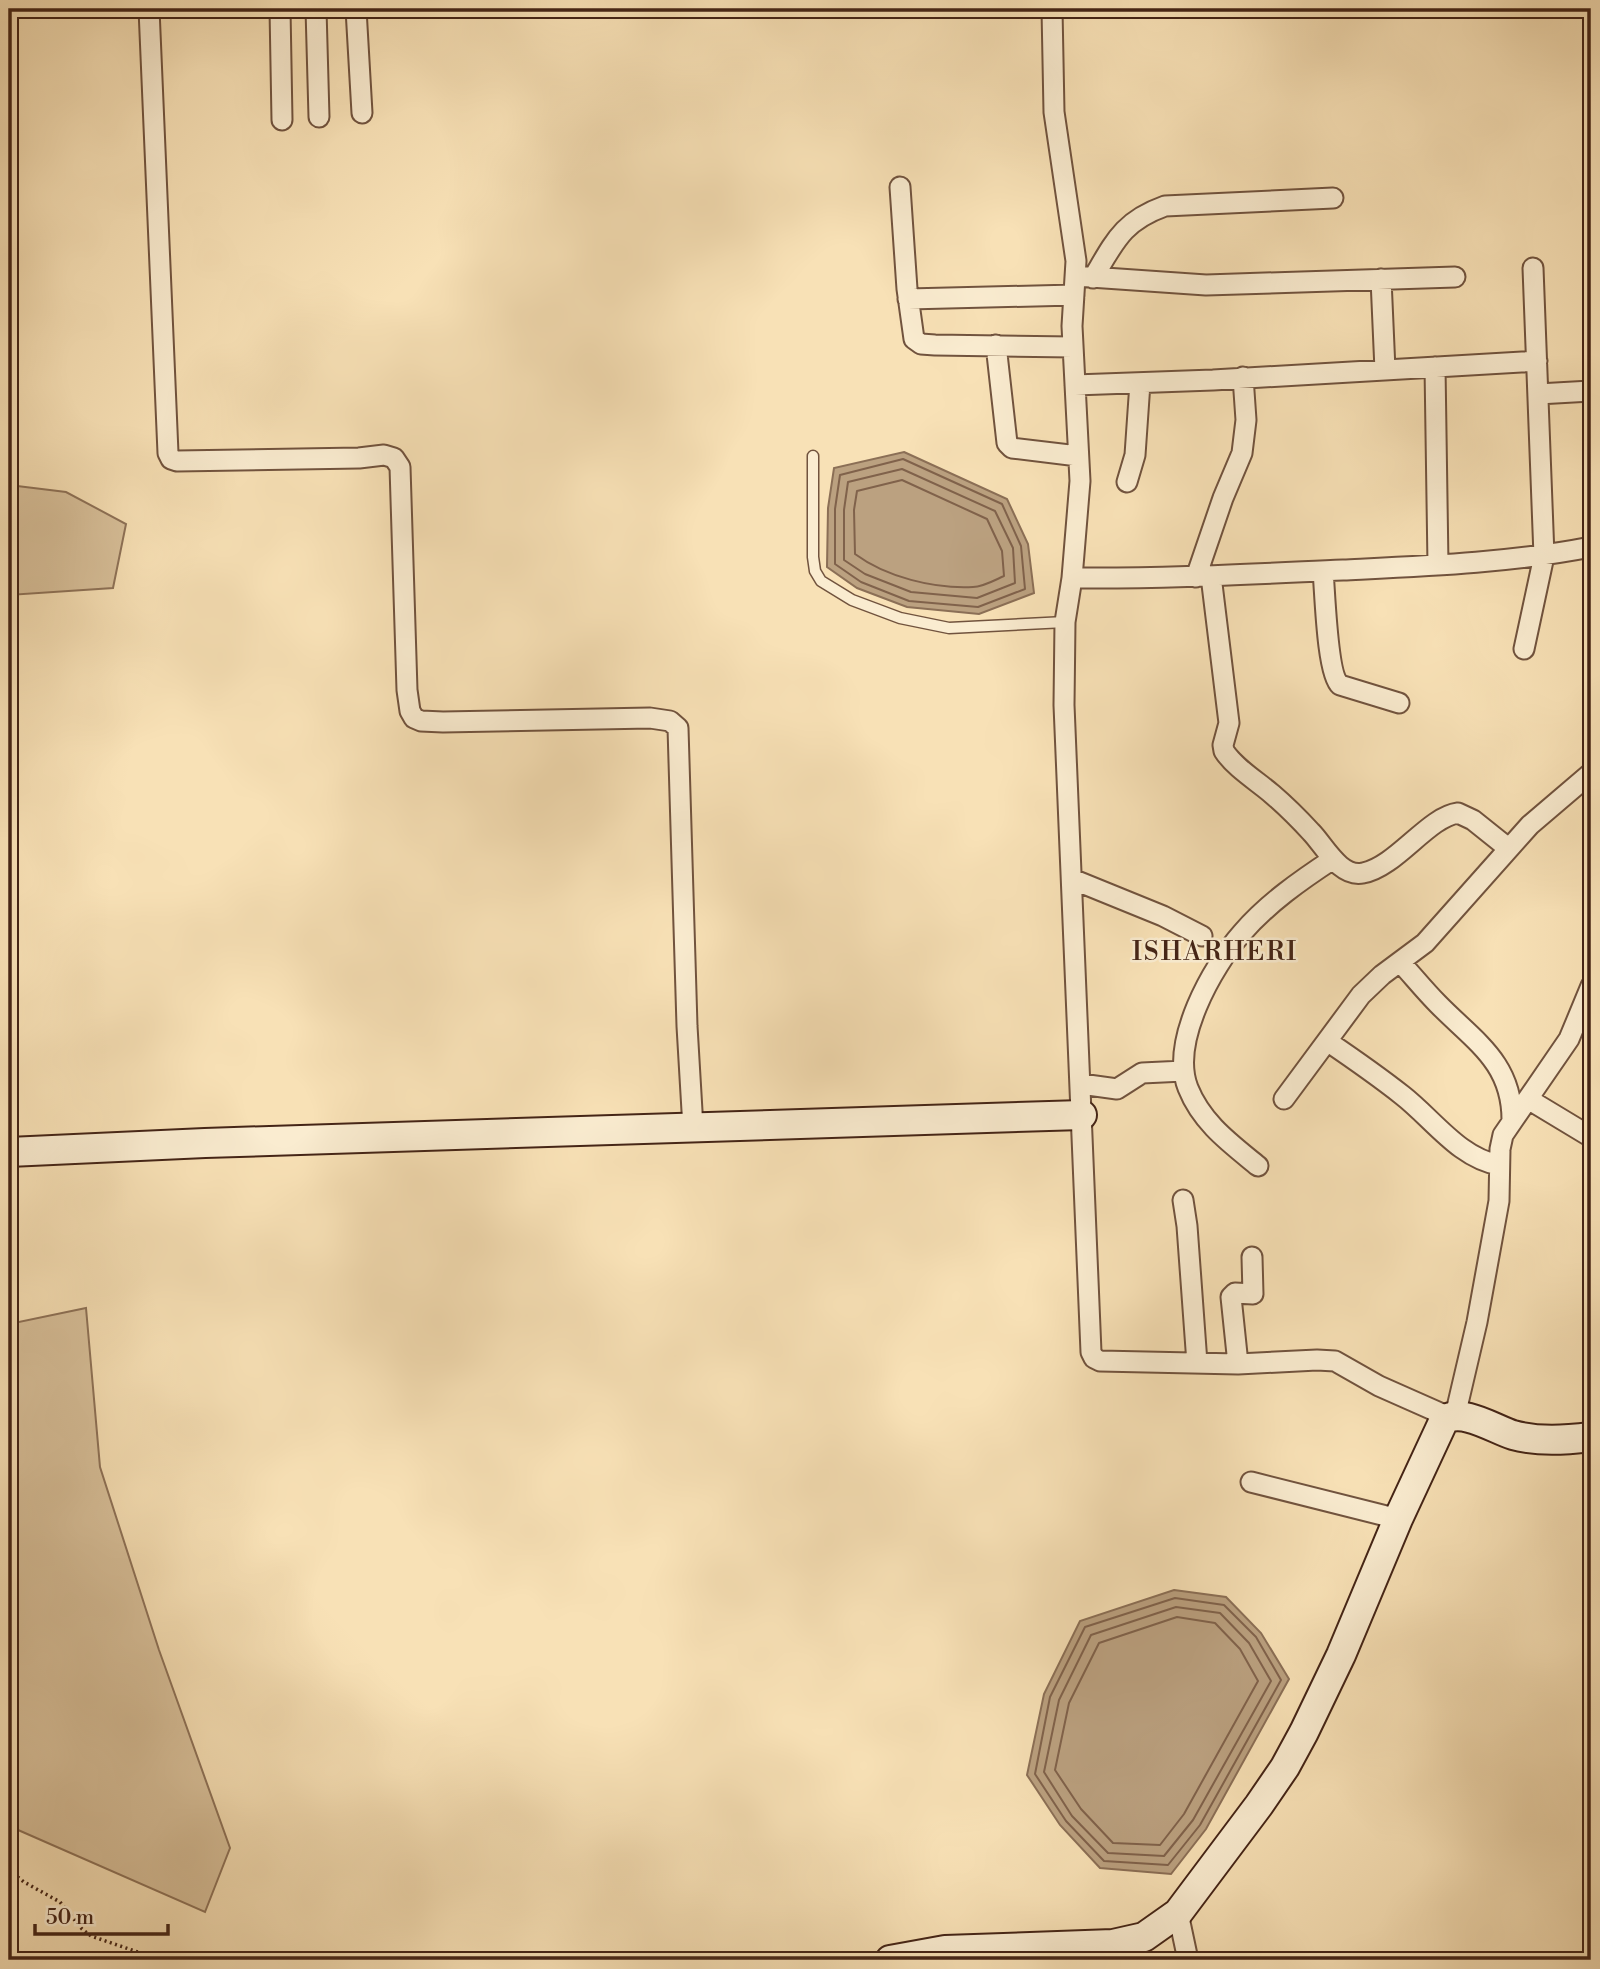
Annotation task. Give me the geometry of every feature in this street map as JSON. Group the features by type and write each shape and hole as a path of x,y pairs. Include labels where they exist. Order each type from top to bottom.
{"street":[{"path":"149,9 168,453 171,459 177,461 384,455 394,458 400,467 407,690 410,711 414,718 443,722 650,718 670,722 678,728 687,1026 693,1128"},
{"path":"281,9 282,120"},
{"path":"316,9 319,117"},
{"path":"356,9 362,113"},
{"path":"1052,9 1054,112 1081,283"},
{"path":"900,187 908,299 914,339 921,344 1073,347"},
{"path":"1334,198 1165,206 1143,214 1132,221 1081,283 1072,315 1078,517 1065,622 1064,705 1091,1352 1094,1359 1100,1361 1238,1364 1335,1361 1379,1387 1452,1417 1535,1440 1591,1437"},
{"path":"1524,649 1544,556 1532,268"},
{"path":"908,299 1081,283 1206,285 1455,277"},
{"path":"1381,279 1385,370"},
{"path":"996,345 1006,443 1012,448 1078,456"},
{"path":"1076,385 1536,361"},
{"path":"1435,367 1438,565"},
{"path":"1243,377 1246,420 1242,453 1223,498 1203,576 1229,723 1224,751 1306,826 1333,859 1354,873 1364,873 1406,848 1444,818 1458,813 1473,820 1508,848"},
{"path":"1127,482 1135,455 1140,383"},
{"path":"1538,394 1591,391"},
{"path":"1072,578 1203,576 1438,565 1544,556 1591,547"},
{"path":"1324,570 1329,646 1336,681 1340,685 1399,703"},
{"path":"1284,1100 1361,995 1440,929 1530,825 1591,773"},
{"path":"1258,1166 1217,1132 1198,1109 1187,1086 1184,1071 1188,1033 1200,999 1242,933 1299,881 1333,859"},
{"path":"1072,879 1163,916 1202,936"},
{"path":"1401,963 1438,1004 1481,1044 1498,1065 1512,1099 1512,1120"},
{"path":"1452,1417 1477,1322 1499,1201 1499,1165 1503,1135 1569,1040 1591,986"},
{"path":"1326,1041 1387,1082 1467,1152 1488,1163 1499,1165"},
{"path":"1081,1084 1117,1089 1142,1073 1184,1071"},
{"path":"1528,1099 1591,1138"},
{"path":"9,1153 205,1143 1082,1115"},
{"path":"1184,1200 1197,1363"},
{"path":"1238,1364 1231,1297 1235,1293 1253,1294 1252,1257"},
{"path":"890,1960 945,1950 1113,1944 1144,1937 1178,1913 1222,1857 1285,1767 1341,1655 1436,1433 1444,1420 1452,1417"},
{"path":"1251,1482 1398,1519"},
{"path":"1178,1913 1188,1960"}],"lane":[{"path":"813,456 813,557 815,571 821,581 852,600 900,618 949,628 1065,622"}],"path":[{"path":"9,1870 24,1882 60,1902 82,1930 91,1936 161,1960"}],"shaded area":[{"path":"9,485 66,492 126,524 113,588 9,595"},
{"path":"86,1308 100,1467 159,1650 230,1848 205,1912 9,1826 9,1324"}],"water":[{"path":"904,452 1007,499 1028,544 1034,593 979,614 907,607 857,588 827,567 828,508 834,468"},
{"path":"1174,1590 1226,1597 1261,1633 1289,1679 1206,1829 1171,1874 1100,1868 1060,1825 1027,1775 1044,1694 1080,1621"}],"district":[{"name":"ISHARHERI","path":"1215,952"}]}
